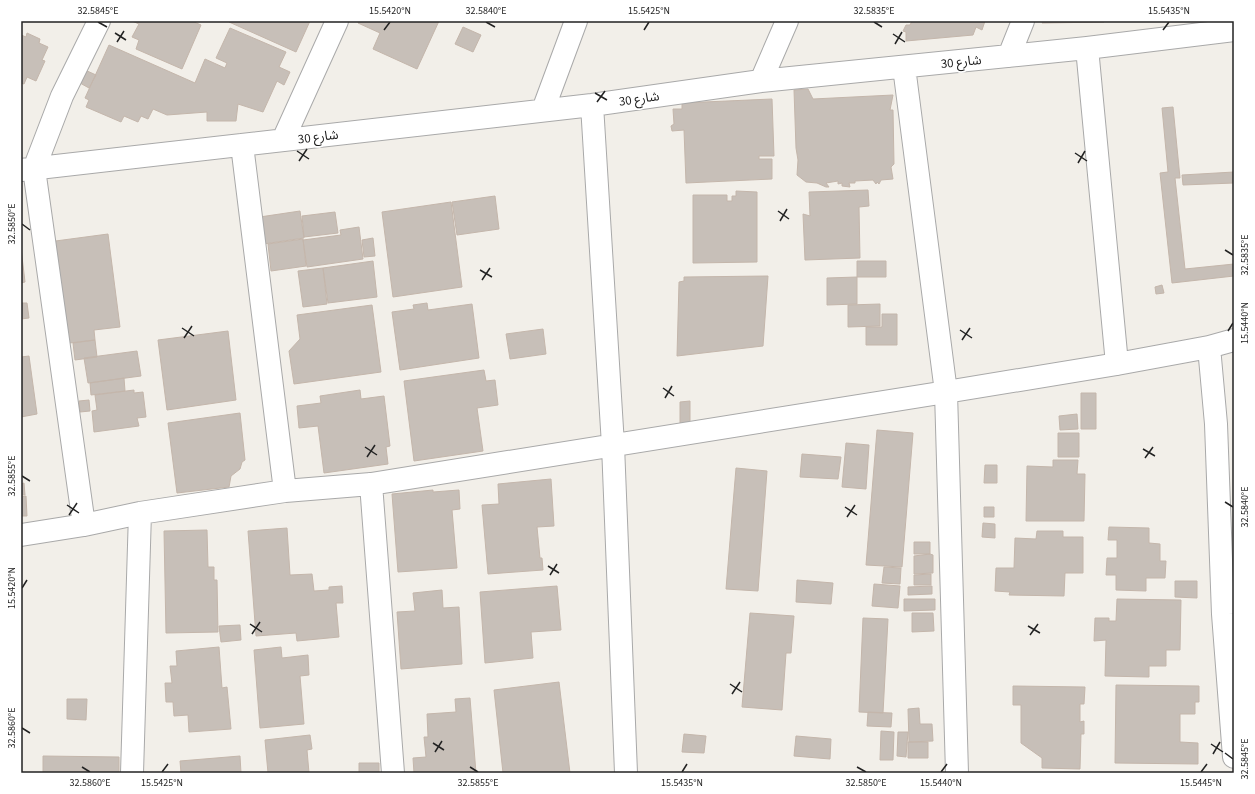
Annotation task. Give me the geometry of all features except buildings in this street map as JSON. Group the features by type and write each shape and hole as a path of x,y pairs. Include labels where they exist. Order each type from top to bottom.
{"street":[{"path":"84,525 28,170 99,21"},
{"path":"283,140 337,21"},
{"path":"543,110 576,21"},
{"path":"761,81 788,21"},
{"path":"1008,56 1023,21"},
{"name":"شارع 30","path":"28,170 592,105 761,81 1087,48 1234,30"},
{"path":"1087,48 1117,364"},
{"path":"904,67 946,392 957,773"},
{"path":"592,105 613,445 626,773"},
{"path":"242,145 285,491"},
{"path":"21,535 84,525 140,513 285,491 371,484 946,392 1117,364 1209,347 1234,340"},
{"path":"1209,347 1216,424 1223,614 1234,757"},
{"path":"371,484 393,773"},
{"path":"132,773 140,513"}]}
